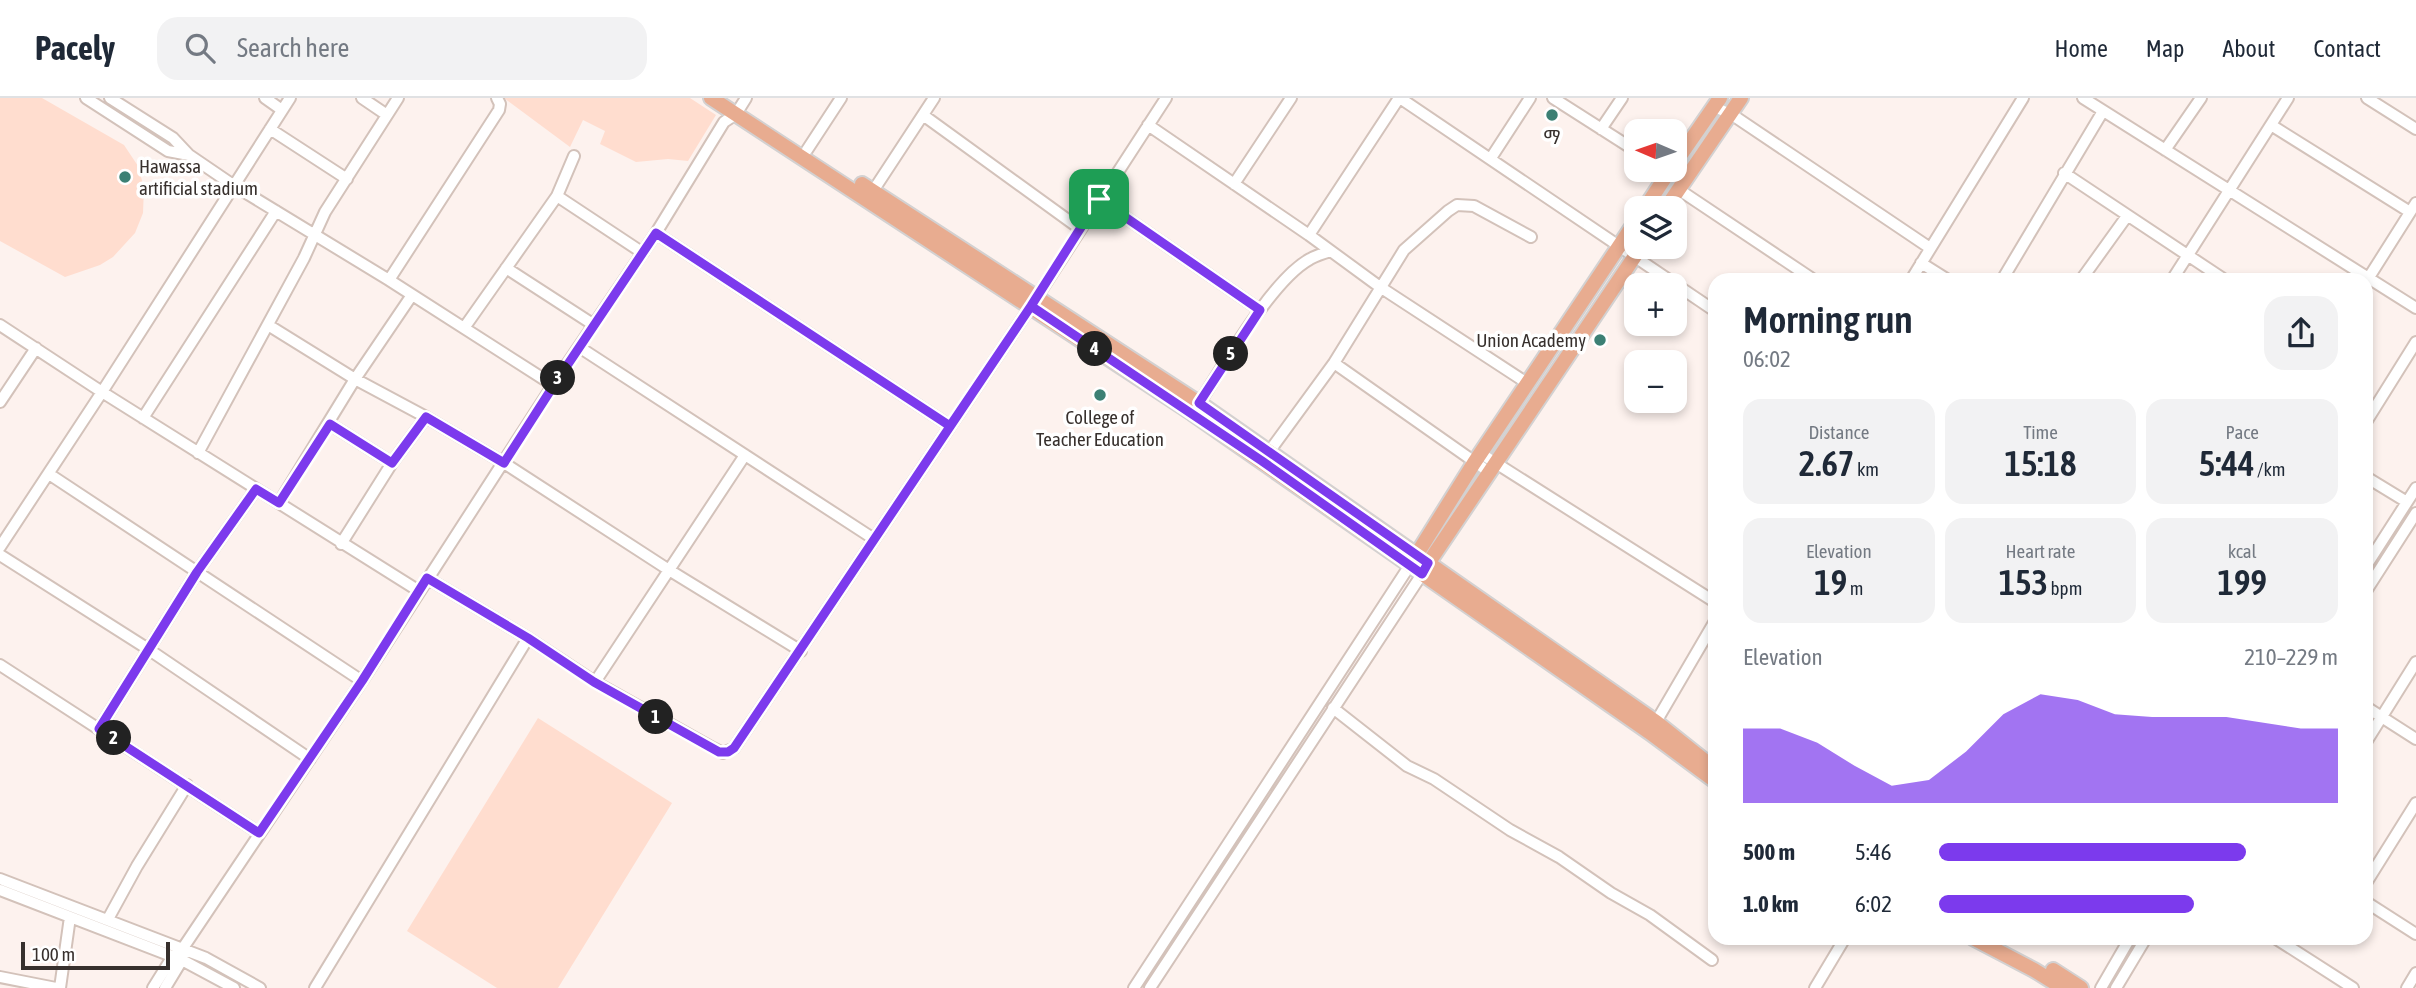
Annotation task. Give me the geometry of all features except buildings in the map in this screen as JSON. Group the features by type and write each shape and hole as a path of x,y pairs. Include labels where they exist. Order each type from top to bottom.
{"main road":[{"path":"711,98 733,105 873,191 1033,302"},
{"path":"1674,196 1741,98"},
{"path":"1687,145 1717,102"},
{"path":"733,105 1196,408 1708,764"},
{"path":"1419,564 1477,458 1624,237"},
{"path":"1419,564 1493,467 1632,259"},
{"path":"1653,727 1708,775"},
{"path":"1986,945 2063,988"},
{"path":"2007,945 2039,961 2081,988"}],"street":[{"path":"86,98 168,151 189,155"},
{"path":"110,98 173,138 189,155 233,185 554,385"},
{"path":"265,98 282,110"},
{"path":"0,547 290,98"},
{"path":"362,98 387,115"},
{"path":"198,453 304,258 325,212 398,98"},
{"path":"389,280 499,110 497,98"},
{"path":"807,150 842,98"},
{"path":"873,191 934,98"},
{"path":"427,578 528,638 594,682 723,753 734,748 1033,302 1166,98"},
{"path":"1234,184 1291,98"},
{"path":"1309,235 1399,98 1624,247"},
{"path":"1492,158 1531,98"},
{"path":"1553,98 1624,144"},
{"path":"1601,129 1622,98"},
{"path":"1915,273 2023,98"},
{"path":"2083,98 2355,273"},
{"path":"2165,150 2201,98"},
{"path":"2176,273 2288,98"},
{"path":"2367,98 2416,129"},
{"path":"1717,102 1930,248"},
{"path":"153,988 180,955 362,681 427,578 656,233 733,105"},
{"path":"2006,273 2103,111"},
{"path":"923,115 1079,228"},
{"path":"1148,125 1380,287 1527,383"},
{"path":"2271,125 2413,208 2372,273"},
{"path":"270,130 347,179"},
{"path":"464,328 557,195 574,156"},
{"path":"2064,173 2214,273"},
{"path":"1678,189 1804,273"},
{"path":"557,195 643,253"},
{"path":"1099,199 1260,310"},
{"path":"1266,456 1334,363 1404,250 1419,235 1457,205 1465,204 1485,211 1531,237"},
{"path":"144,418 276,211"},
{"path":"2086,273 2127,216"},
{"path":"656,233 950,426"},
{"path":"1196,408 1260,310 1294,271 1309,260 1331,251"},
{"path":"1646,259 1708,306"},
{"path":"1921,263 1937,273"},
{"path":"506,268 594,325"},
{"path":"2373,284 2416,308"},
{"path":"279,503 330,424 355,379 412,295"},
{"path":"0,325 341,544 419,591"},
{"path":"268,325 355,379 504,463 669,570 801,651"},
{"path":"2373,411 2416,342"},
{"path":"579,347 874,539"},
{"path":"0,402 36,348"},
{"path":"1334,363 1477,458 1708,598"},
{"path":"341,544 392,463 426,417"},
{"path":"330,424 392,463"},
{"path":"594,682 745,455"},
{"path":"49,474 362,681"},
{"path":"2373,481 2407,502"},
{"path":"2373,555 2416,488"},
{"path":"99,729 197,572 256,489"},
{"path":"2373,580 2416,513"},
{"path":"0,555 148,649 310,759"},
{"path":"1150,988 1333,708 1419,564"},
{"path":"1134,988 1419,564"},
{"path":"1653,727 1708,633"},
{"path":"315,988 528,638"},
{"path":"2373,731 2416,662"},
{"path":"0,665 259,833"},
{"path":"1333,708 1407,766 1434,779 1510,830 1559,857 1611,894 1650,915 1712,960"},
{"path":"2373,711 2416,738"},
{"path":"108,919 187,785"},
{"path":"2373,872 2416,803"},
{"path":"2404,821 2416,829"},
{"path":"0,878 108,919 180,955 234,988"},
{"path":"0,890 180,955 206,958 260,988"},
{"path":"2373,906 2416,934"},
{"path":"0,976 58,988 70,917"},
{"path":"1815,988 1841,945"},
{"path":"2101,988 2126,945"},
{"path":"2116,988 2142,945"},
{"path":"2286,945 2353,988"},
{"path":"165,988 180,955"},
{"path":"2407,988 2416,973"}],"shaded area":[{"path":"0,98 42,98 124,145 138,166 144,188 143,213 135,233 113,257 100,265 65,277 0,241"},
{"path":"504,98 690,98 716,115 688,161 668,159 636,162 600,144 605,131 583,120 570,147"},
{"path":"538,718 672,803 558,988 497,988 407,931"}],"place":[{"name":"ማ","path":"1552,115"},
{"name":"Hawassa artificial stadium","path":"125,177"},
{"name":"Union Academy","path":"1600,340"},
{"name":"College of Teacher Education","path":"1100,395"}],"route":[{"path":"1099,199 1031,306 801,651 734,748 728,752 719,752 594,682 528,638 427,578 362,681 259,833 99,729 197,572 256,489 279,503 330,424 392,463 426,417 504,463 656,233 950,426 1031,306 1192,413 1422,574 1428,563 1199,403 1260,310 1099,199"}]}
